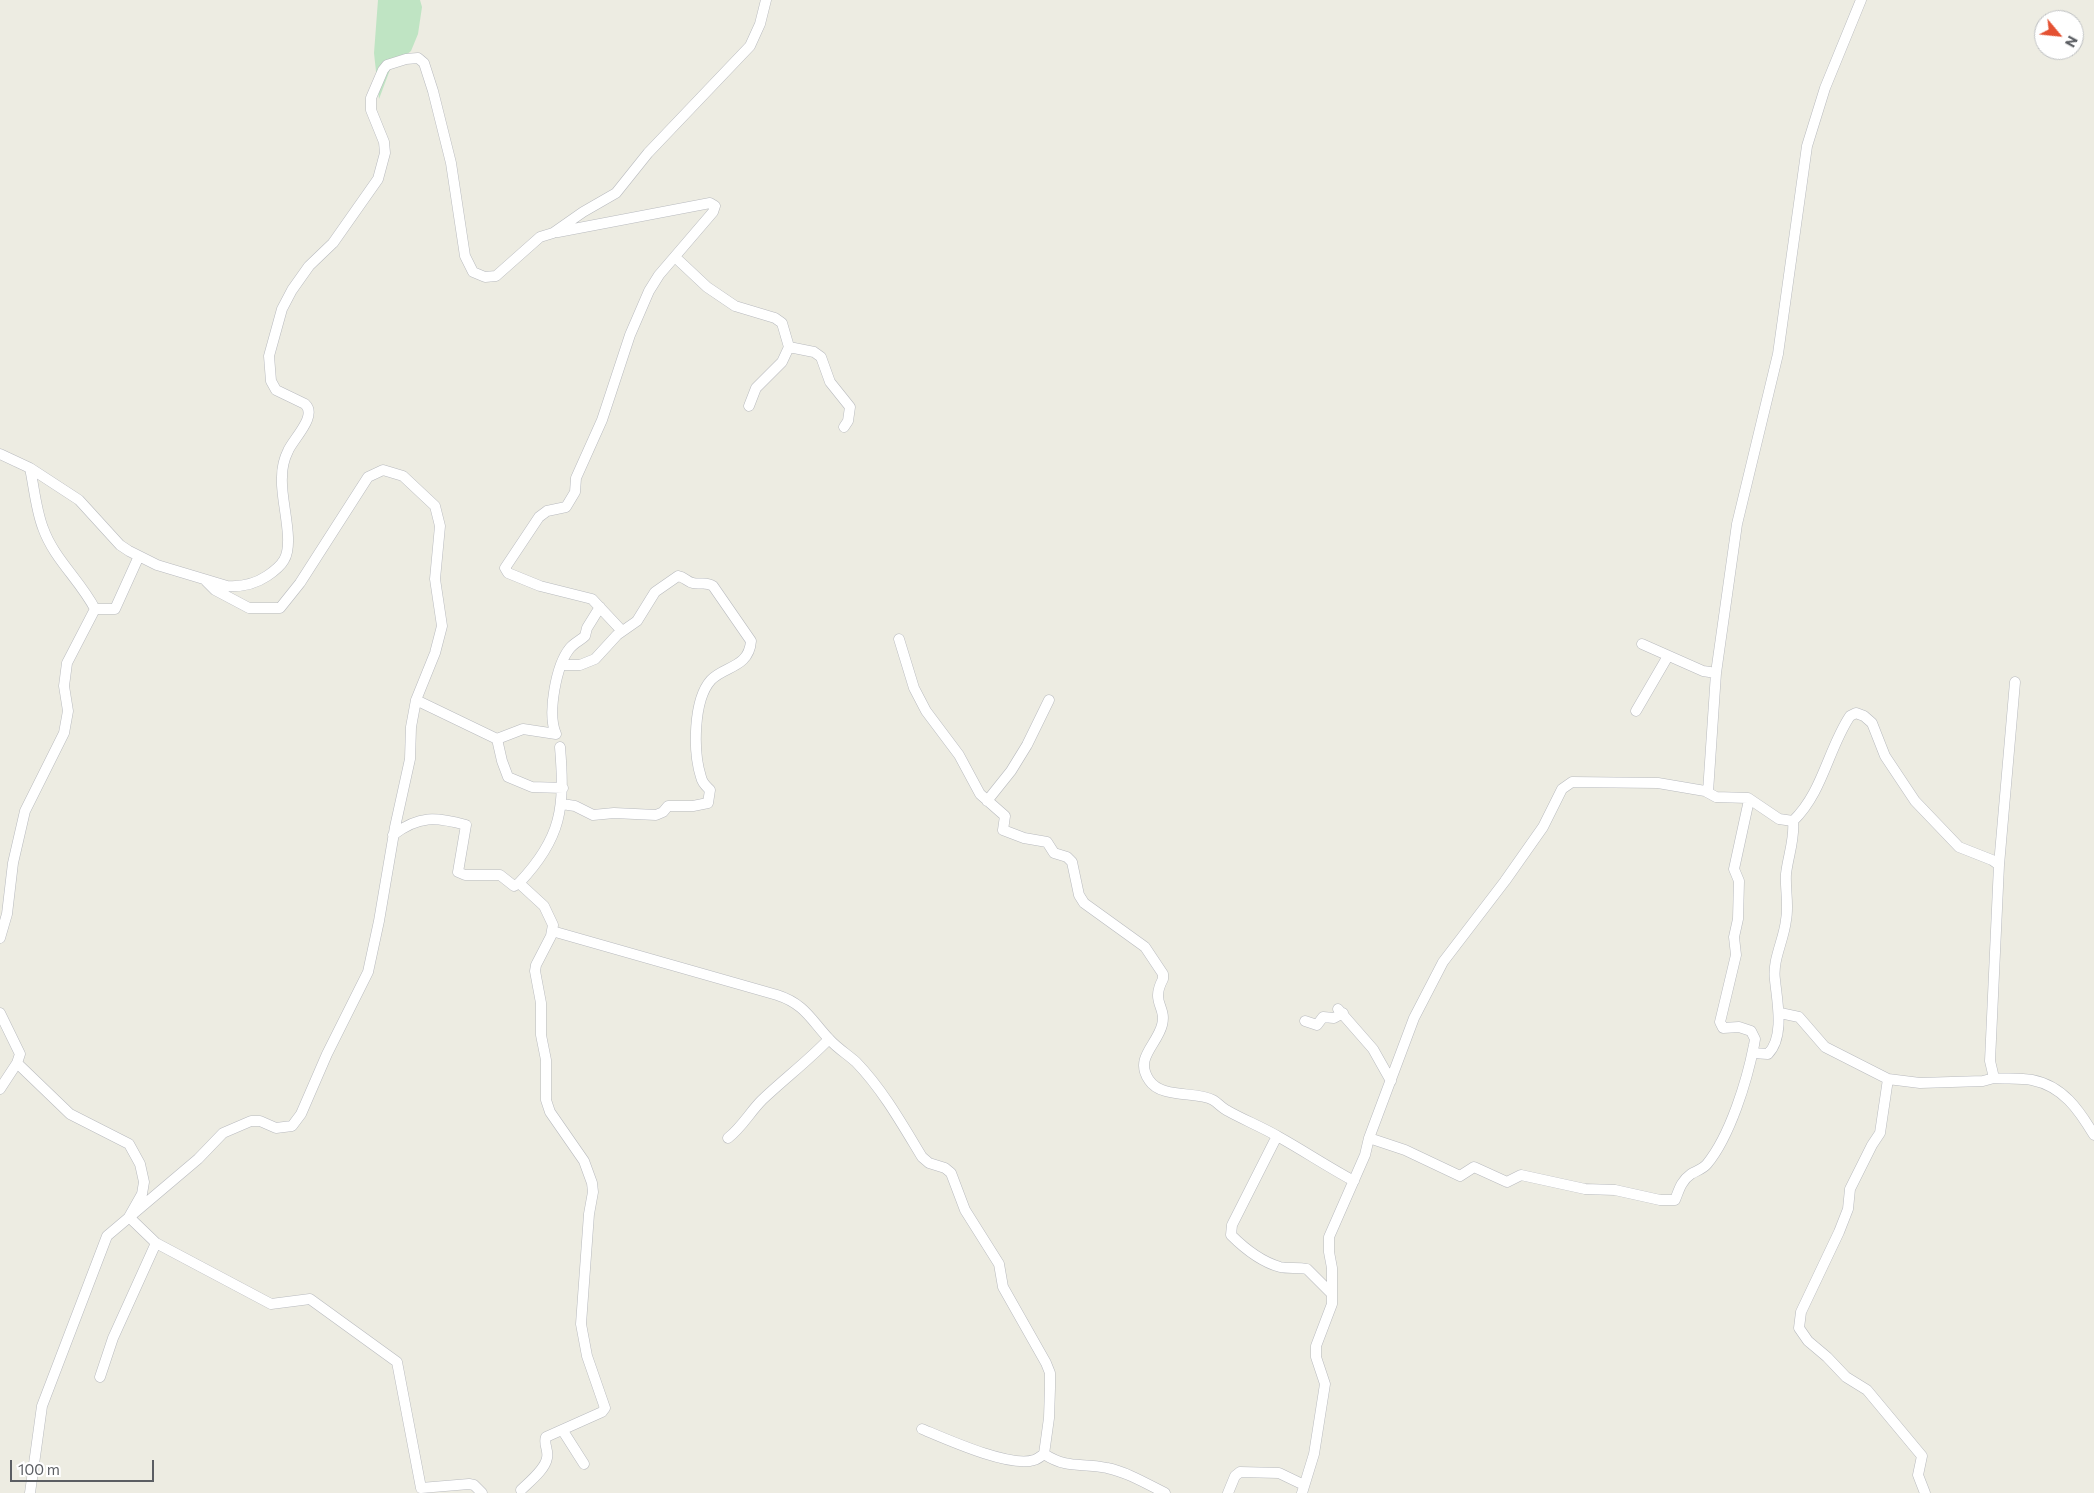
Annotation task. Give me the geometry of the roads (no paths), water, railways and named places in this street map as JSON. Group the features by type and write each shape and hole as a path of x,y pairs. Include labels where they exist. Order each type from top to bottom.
{"street":[{"path":"553,233 584,212 616,194 648,152 750,46 760,24 766,0"},
{"path":"1708,792 1716,673 1737,524 1778,354 1807,146 1825,88 1861,0"},
{"path":"0,454 30,468 79,500 120,545 157,565 205,580 237,586 258,582 274,571 285,559 288,543 281,478 284,463 291,444 305,425 310,412 305,404 276,390 271,381 269,356 282,309 308,266 333,243 378,179 385,153 384,142 372,110 371,98 383,70 388,65 406,59 418,58 424,62 434,91 451,163 466,256 473,272 485,277 496,276 540,237 553,233 713,203 716,206 654,282 634,326 602,420 576,478 572,500 566,507 547,511 539,517 506,568 508,573 540,586 583,596 592,600 622,631"},
{"path":"675,257 707,287 736,306 775,318 782,323 789,347 782,362 756,388 750,406"},
{"path":"789,347 814,352 821,357 830,382 850,407 848,421 844,427"},
{"path":"30,468 43,528 64,565 78,581 95,609"},
{"path":"30,1493 42,1406 107,1236 198,1158 223,1133 251,1121 260,1121 276,1128 292,1126 297,1120 335,1037 368,972 379,921 393,835 410,759 411,726 416,700 435,653 442,626 435,579 440,526 434,506 403,476 383,470 368,477 305,576 280,608 249,608 215,590 205,580"},
{"path":"95,609 115,609 139,556"},
{"path":"562,665 580,665 595,659 622,631 637,621 655,592 661,586 681,576 692,583 708,583 713,586 748,636 750,648 747,654 730,670 710,682 696,718 700,777 710,790 710,800 708,803 704,805 668,806 663,812 656,815 614,813 593,815 575,806 562,804"},
{"path":"416,700 497,738 523,729 556,734 552,717 558,672 570,647 585,636 590,622 600,607"},
{"path":"0,938 8,914 13,863 25,811 64,733 68,711 64,686 67,663 95,609"},
{"path":"899,639 918,698 959,755 977,789 1006,818 1003,830 1024,838 1047,842 1054,852 1070,860 1079,895 1084,903 1145,947 1162,974 1163,979 1158,987 1157,998 1162,1013 1162,1025 1146,1055 1143,1065 1150,1082 1170,1092 1213,1100 1224,1109 1277,1136 1354,1181"},
{"path":"1642,644 1704,671 1716,673"},
{"path":"1636,711 1668,656"},
{"path":"1994,1078 1990,1061 1999,865 2015,682"},
{"path":"987,801 1011,771 1028,745 1050,700"},
{"path":"1228,1493 1235,1476 1240,1472 1279,1473 1303,1489 1314,1454 1325,1384 1316,1357 1316,1346 1332,1304 1332,1268 1329,1237 1365,1155 1369,1138 1414,1018 1443,962 1464,932 1505,882 1543,827 1562,789 1572,782 1658,783 1708,792 1716,797 1748,798 1779,819 1793,820 1800,814 1822,778 1847,721 1850,716 1856,713 1864,716 1872,723 1885,756 1915,801 1946,834 1959,847 1992,860 1999,865"},
{"path":"497,738 502,761 508,776 532,787 563,788"},
{"path":"393,835 406,825 431,818 466,825 458,872 465,875 500,875 514,886 519,883 548,847 562,804 563,788 560,747"},
{"path":"1369,1138 1406,1150 1460,1176 1474,1167 1507,1182 1521,1174 1585,1189 1615,1190 1673,1201 1682,1182 1691,1174 1706,1166 1716,1150 1740,1098 1753,1053 1755,1038 1751,1031 1739,1028 1723,1028 1720,1022 1736,955 1734,937 1738,919 1739,881 1734,870 1749,800"},
{"path":"1753,1053 1767,1055 1771,1052 1776,1040 1780,1013 1774,978 1775,964 1786,920 1786,877 1794,830 1793,820"},
{"path":"519,883 544,906 551,918 552,931 535,971 541,1003 541,1035 546,1060 546,1100 550,1112 584,1161 594,1192 589,1214 581,1324 587,1356 604,1406 602,1412 544,1439 548,1457 545,1463 519,1492"},
{"path":"552,931 786,998 802,1008 829,1039 856,1062 884,1096 922,1157 929,1163 944,1168 951,1174 965,1210 997,1261 1003,1287 1041,1353 1050,1373 1049,1418 1044,1454"},
{"path":"1305,1020 1317,1025 1323,1017 1334,1018 1340,1011 1373,1049 1391,1080"},
{"path":"0,1013 20,1054 17,1063 0,1089"},
{"path":"1780,1013 1799,1017 1825,1047 1888,1079 1920,1084 1983,1081 1994,1078 2032,1080 2053,1086 2072,1102 2094,1135"},
{"path":"728,1138 761,1101 801,1067 829,1039"},
{"path":"17,1063 70,1114 128,1144 140,1164 144,1182 142,1194 129,1217"},
{"path":"1888,1079 1880,1133 1872,1144 1850,1189 1848,1209 1801,1312 1799,1328 1808,1341 1846,1377 1867,1390 1922,1456 1918,1476 1925,1493"},
{"path":"1277,1136 1232,1225 1231,1235 1253,1254 1278,1267 1307,1269 1332,1294"},
{"path":"129,1217 156,1243 271,1304 310,1298 397,1362 418,1490 469,1484 474,1485 482,1493"},
{"path":"100,1377 113,1338 156,1243"},
{"path":"922,1429 967,1448 999,1457 1033,1460 1044,1454"},
{"path":"564,1431 584,1464"},
{"path":"1044,1454 1060,1463 1090,1465 1118,1471 1165,1493"}]}
